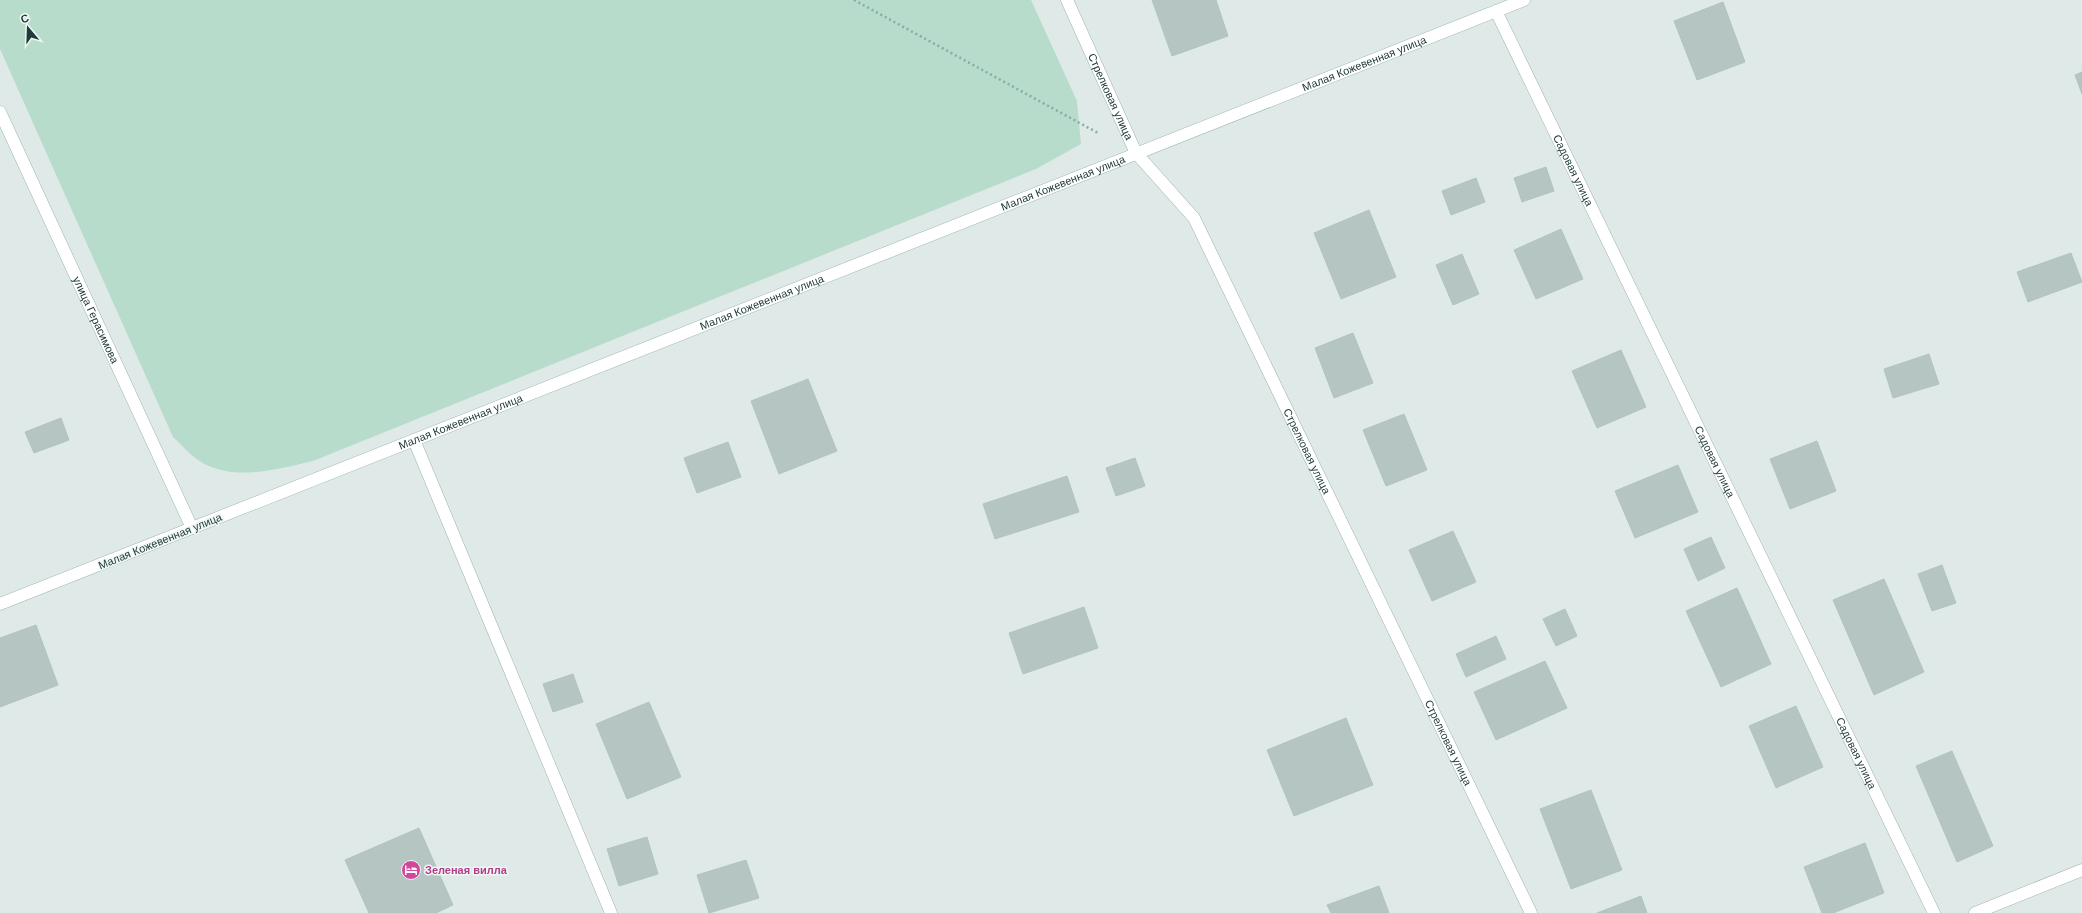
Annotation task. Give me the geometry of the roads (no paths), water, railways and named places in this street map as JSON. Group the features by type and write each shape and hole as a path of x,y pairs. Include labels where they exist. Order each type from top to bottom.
{"street":[{"name":"Стрелковая улица","path":"1067,0 1136,154 1194,218 1531,913"},
{"name":"Малая Кожевенная улица","path":"0,604 1524,0"},
{"name":"Садовая улица","path":"1496,11 1934,913"},
{"name":"улица Герасимова","path":"0,112 192,528"},
{"path":"414,440 611,913"},
{"path":"1975,913 2082,870"}],"place":[{"name":"Зеленая вилла","path":"411,870"}]}
